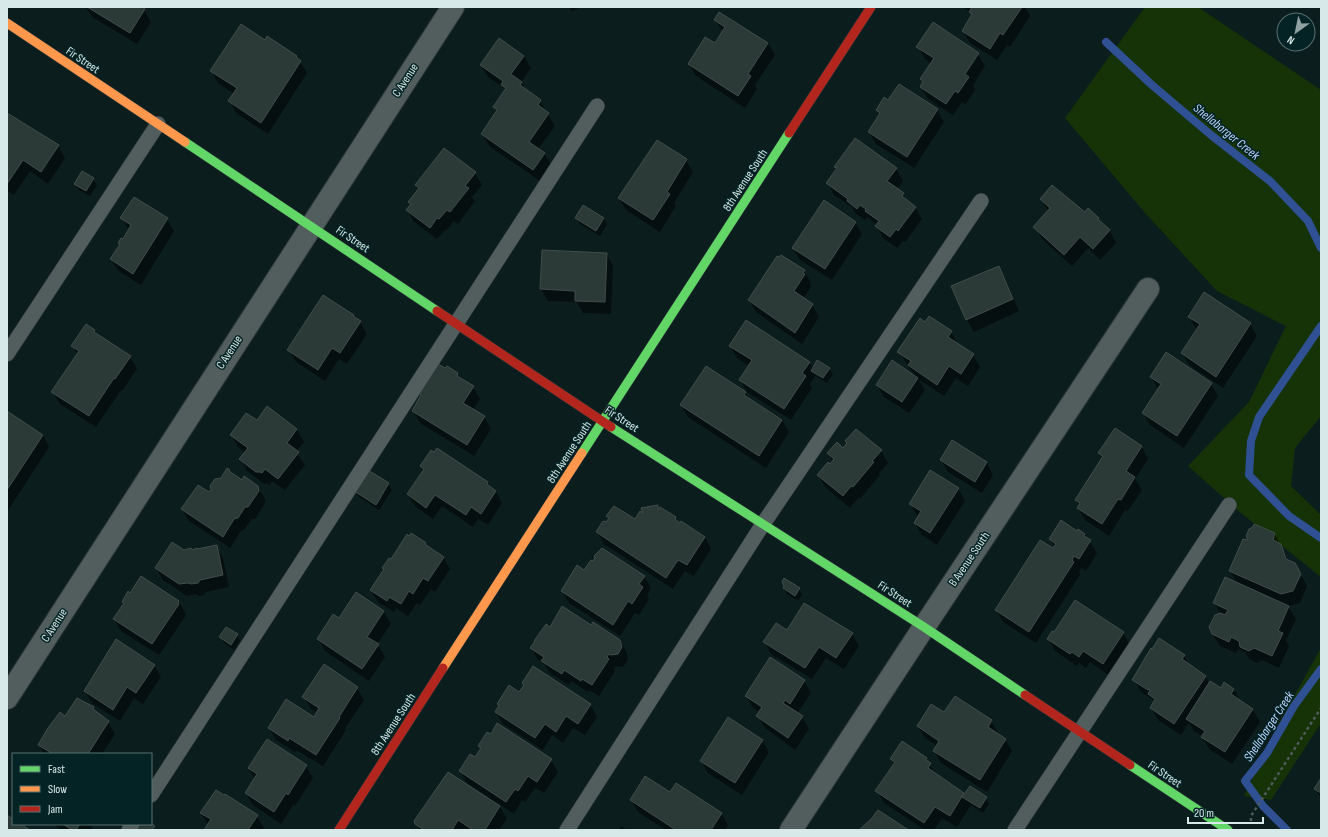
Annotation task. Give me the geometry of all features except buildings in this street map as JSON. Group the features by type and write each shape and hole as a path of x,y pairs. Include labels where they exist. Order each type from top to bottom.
{"street":[{"name":"C Avenue","path":"7,698 453,7"},
{"name":"8th Avenue South","path":"339,830 871,7"},
{"name":"Fir Street","path":"7,23 603,422 924,627 1228,830"},
{"name":"B Avenue South","path":"791,830 1148,289"}],"lane":[{"path":"152,794 597,106"},
{"path":"7,354 158,124"},
{"path":"567,830 763,524 981,201"},
{"path":"1015,830 1229,505"}],"path":[{"path":"1251,816 1321,708"}],"green space":[{"path":"1145,7 1198,7 1321,90 1321,416 1295,448 1291,486 1321,515 1321,577 1241,513 1188,466 1249,402 1286,326 1217,291 1146,214 1065,118"},
{"path":"1321,648 1321,723 1271,800 1244,796 1279,723"}],"waterway":[{"name":"Shellabarger Creek","path":"1106,42 1152,85 1211,135 1270,181 1308,221 1321,248"},
{"name":"Shellabarger Creek","path":"1321,326 1259,417 1251,441 1249,475 1289,516 1321,538"},
{"name":"Shellabarger Creek","path":"1287,830 1263,806 1245,781 1267,753 1294,706 1321,669"}],"traffic: fast":[{"path":"582,453 789,133"},
{"path":"185,142 437,311"},
{"path":"611,427 924,627 1025,695"},
{"path":"1130,765 1228,830"}],"traffic: slow":[{"path":"7,23 185,142"},
{"path":"443,668 582,453"}],"traffic: jam":[{"path":"789,133 871,7"},
{"path":"437,311 611,427"},
{"path":"339,830 443,668"},
{"path":"1025,695 1130,765"}]}
